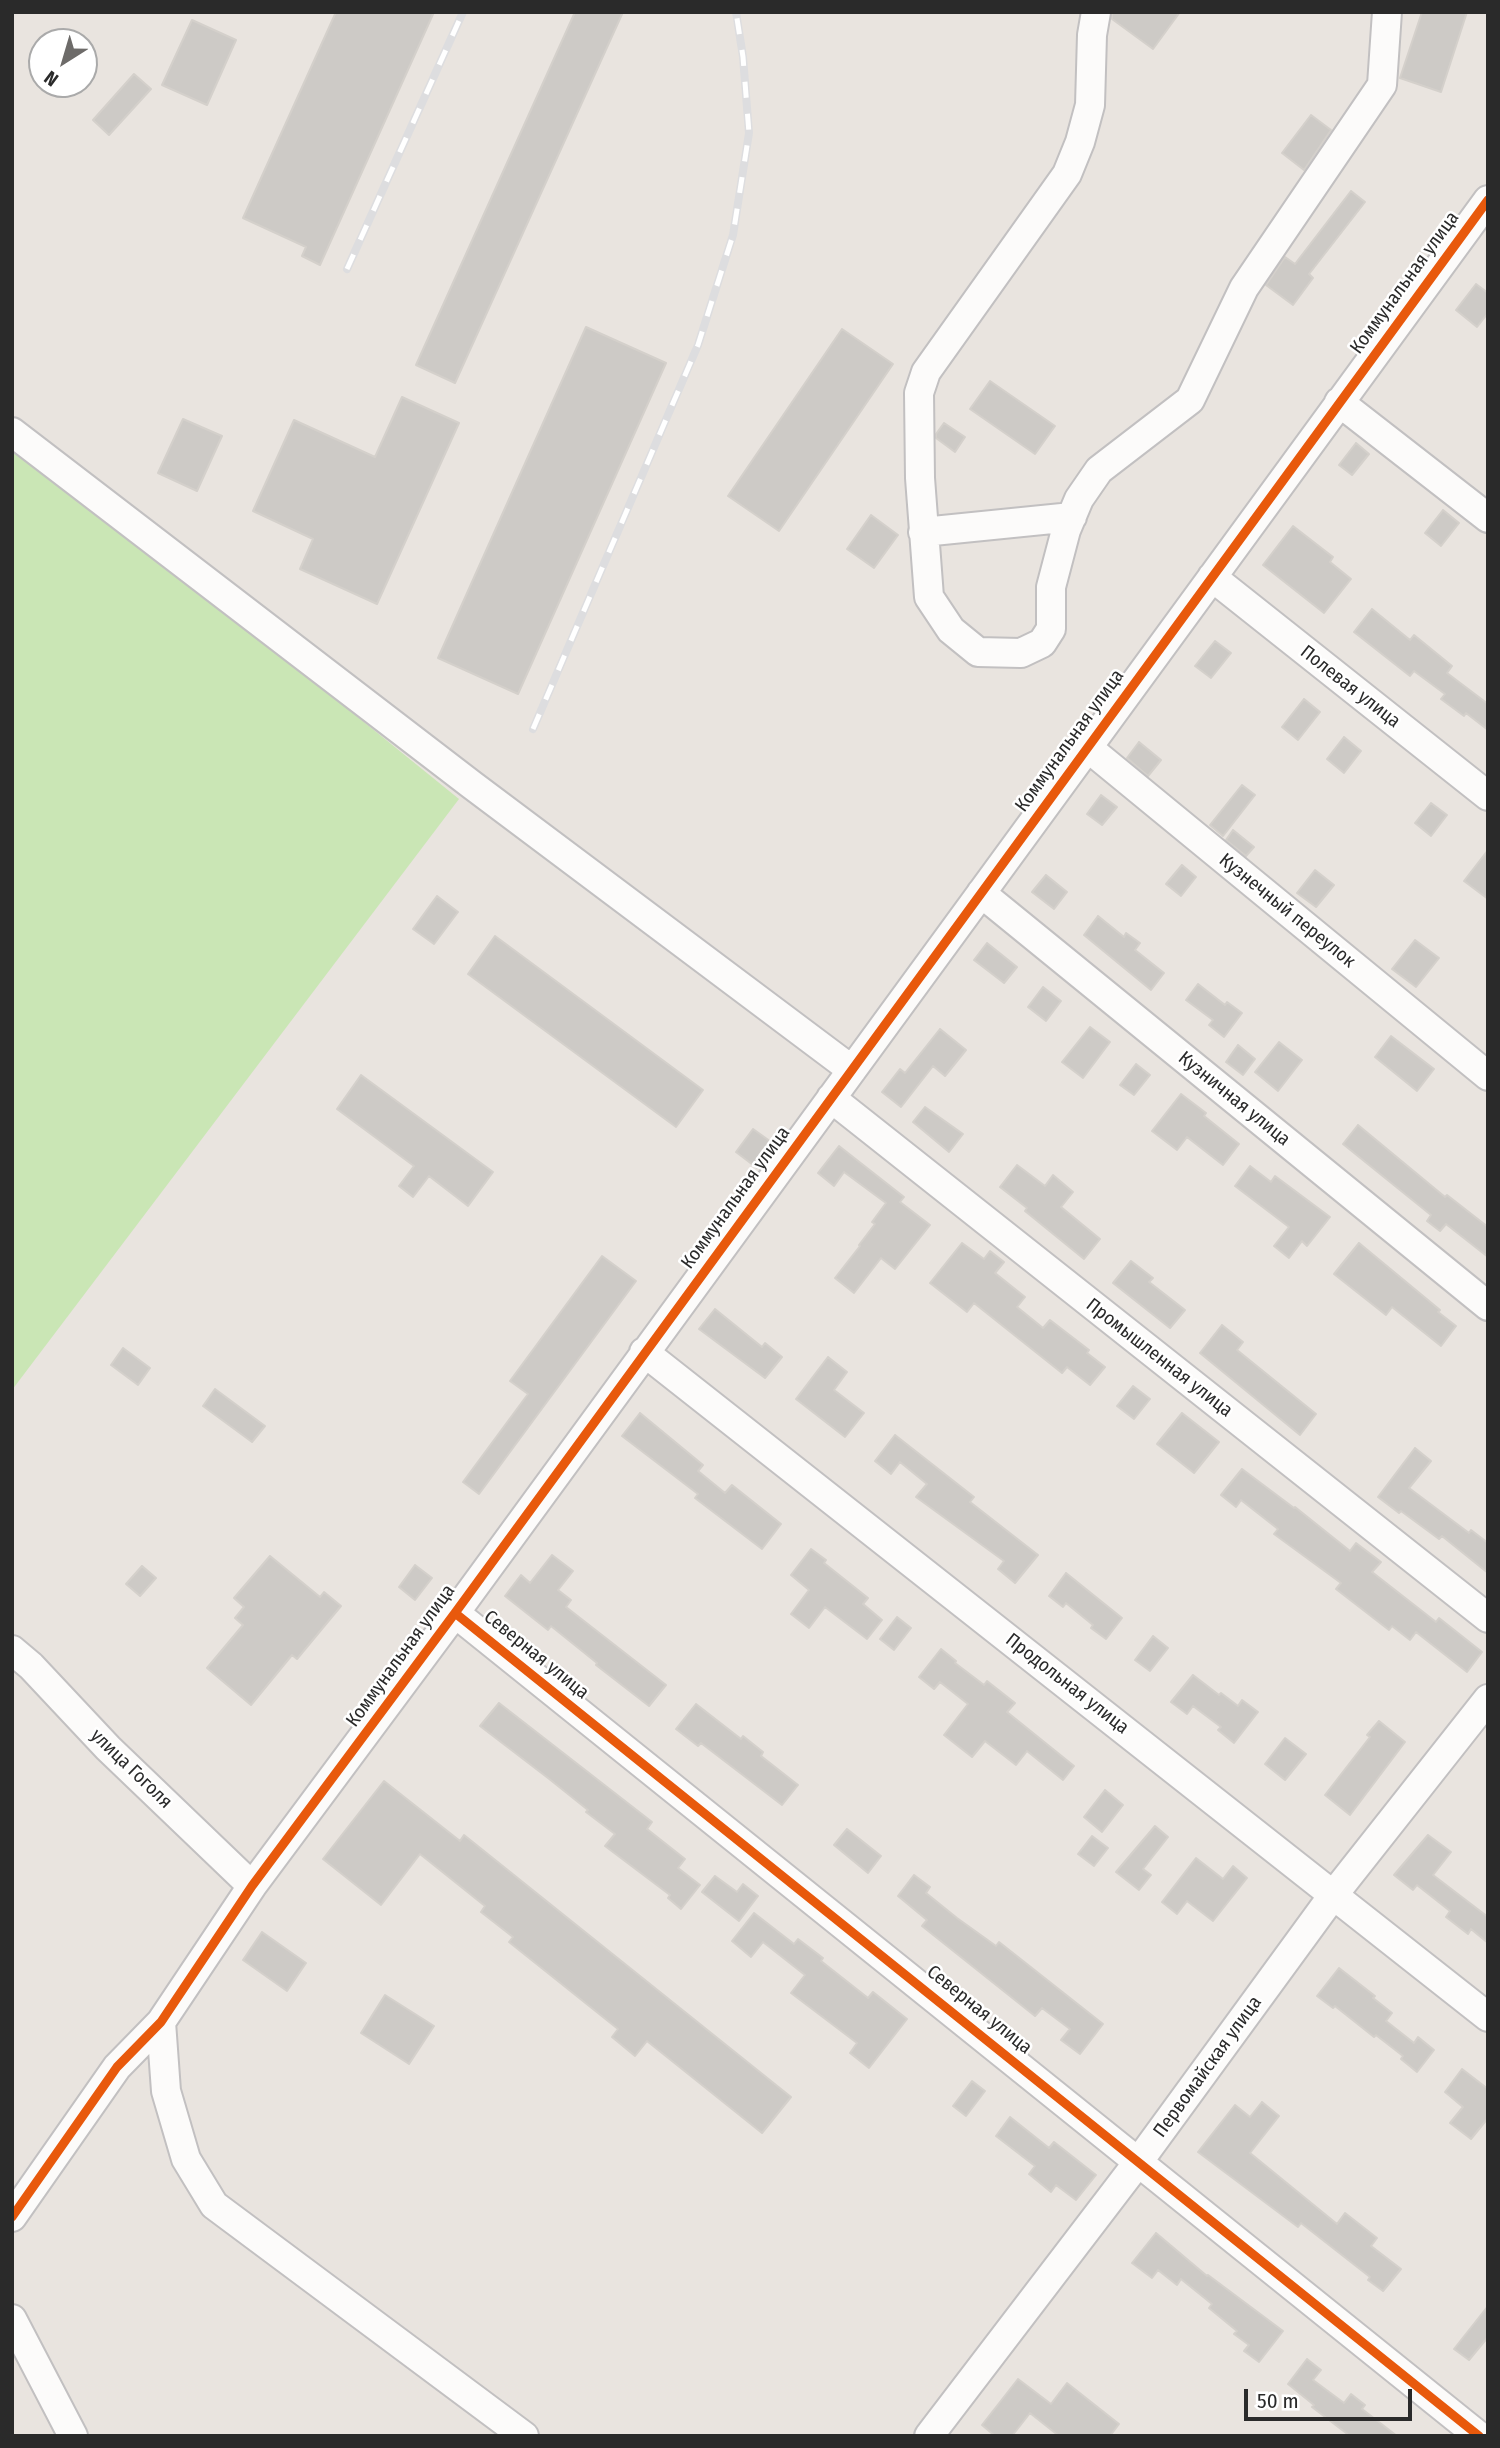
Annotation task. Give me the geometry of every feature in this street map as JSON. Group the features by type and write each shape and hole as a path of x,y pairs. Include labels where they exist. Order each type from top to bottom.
{"street":[{"path":"1096,12 1092,34 1090,105 1080,142 1067,174 926,372 919,393 923,532 929,597 951,630 978,652 1021,653 1042,643 1051,629 1051,587 1079,499 1099,470 1190,400 1244,288 1382,85 1387,12"},
{"name":"Коммунальная улица","path":"12,2217 117,2067 162,2022 253,1886 1339,402 1484,211"},
{"path":"1339,402 1488,519"},
{"path":"12,432 472,785 852,1070"},
{"path":"923,532 1072,517"},
{"name":"Полевая улица","path":"1212,577 1488,796"},
{"name":"Кузнечный переулок","path":"1087,747 1488,1076"},
{"name":"Кузничная улица","path":"981,893 1488,1306"},
{"name":"Промышленная улица","path":"831,1098 1488,1618"},
{"name":"Продольная улица","path":"644,1352 1488,2017"},
{"name":"Северная улица","path":"455,1613 1479,2436"},
{"name":"улица Гоголя","path":"12,1650 31,1666 108,1748 253,1886"},
{"name":"Первомайская улица","path":"929,2436 1139,2161 1334,1894 1488,1699"},
{"path":"162,2022 166,2091 182,2148 215,2205 524,2436"},
{"path":"12,2319 73,2436"}],"green space":[{"path":"12,437 459,799 12,1390"}],"building":[{"path":"336,12 434,12 320,265 302,256 306,247 243,218"},
{"path":"575,12 623,12 455,383 416,365"},
{"path":"1112,12 1180,12 1153,49 1112,19"},
{"path":"1422,12 1467,12 1441,92 1400,78"},
{"path":"192,20 236,40 207,105 162,85"},
{"path":"134,74 151,89 109,135 93,120"},
{"path":"1311,115 1331,130 1304,170 1282,153"},
{"path":"1351,191 1365,202 1309,274 1313,278 1293,305 1266,285 1285,257 1295,264"},
{"path":"1476,284 1488,293 1488,313 1477,327 1456,310"},
{"path":"586,327 666,363 518,694 438,658"},
{"path":"842,329 893,364 779,531 728,496"},
{"path":"990,381 1055,426 1035,454 970,409"},
{"path":"402,397 459,423 377,604 300,569 313,539 253,511 294,420 375,457"},
{"path":"183,419 222,436 197,491 158,473"},
{"path":"944,423 965,437 955,452 936,438"},
{"path":"1356,443 1369,454 1352,475 1339,465"},
{"path":"1443,510 1459,523 1441,546 1425,533"},
{"path":"871,515 898,535 874,568 847,549"},
{"path":"1293,526 1333,557 1330,562 1351,579 1324,613 1263,565"},
{"path":"1372,609 1410,640 1414,635 1452,666 1447,673 1488,704 1488,730 1441,699 1445,694 1414,671 1410,676 1354,632"},
{"path":"1215,641 1231,653 1211,678 1195,666"},
{"path":"1304,699 1320,712 1298,740 1282,727"},
{"path":"1344,737 1361,751 1344,773 1327,759"},
{"path":"1139,742 1161,760 1148,776 1127,758"},
{"path":"1242,785 1255,795 1223,836 1210,825"},
{"path":"1101,795 1117,807 1102,825 1087,814"},
{"path":"1431,803 1447,815 1431,836 1415,823"},
{"path":"1233,830 1254,847 1246,856 1226,840"},
{"path":"1488,850 1488,899 1464,881"},
{"path":"1182,865 1196,877 1181,896 1166,884"},
{"path":"1315,870 1334,885 1316,907 1297,893"},
{"path":"1046,875 1067,892 1054,909 1032,892"},
{"path":"437,896 458,912 434,944 413,929"},
{"path":"1098,916 1124,937 1126,933 1140,943 1135,950 1164,973 1151,990 1084,935"},
{"path":"495,936 703,1090 676,1127 468,974"},
{"path":"1415,940 1439,958 1416,987 1392,969"},
{"path":"987,943 1017,967 1004,983 974,960"},
{"path":"1198,984 1225,1005 1227,1002 1242,1013 1224,1037 1209,1025 1213,1020 1186,1000"},
{"path":"1043,987 1061,1001 1046,1021 1028,1007"},
{"path":"1090,1027 1110,1042 1083,1078 1062,1062"},
{"path":"940,1029 966,1050 945,1076 933,1066 901,1107 882,1092 900,1069 905,1073"},
{"path":"1391,1036 1434,1069 1417,1091 1375,1057"},
{"path":"1279,1042 1302,1060 1278,1091 1255,1072"},
{"path":"1238,1045 1255,1059 1243,1075 1226,1062"},
{"path":"1136,1064 1150,1075 1134,1095 1120,1085"},
{"path":"361,1075 493,1172 468,1206 429,1176 413,1197 399,1186 414,1166 337,1109"},
{"path":"1181,1094 1239,1144 1223,1165 1187,1137 1177,1150 1152,1131"},
{"path":"925,1107 963,1134 949,1152 913,1122"},
{"path":"1358,1125 1445,1197 1447,1195 1488,1227 1488,1257 1446,1224 1440,1231 1427,1221 1431,1215 1343,1144"},
{"path":"753,1129 774,1144 757,1168 736,1152"},
{"path":"839,1146 904,1197 900,1202 930,1225 895,1269 881,1258 854,1293 835,1278 875,1224 872,1222 886,1203 844,1172 834,1186 818,1173"},
{"path":"1017,1165 1045,1186 1053,1175 1073,1192 1061,1207 1100,1239 1084,1259 1000,1187"},
{"path":"1250,1166 1271,1182 1275,1176 1330,1217 1307,1246 1302,1241 1289,1258 1274,1246 1289,1227 1235,1186"},
{"path":"962,1243 984,1259 990,1251 1004,1262 995,1273 1025,1297 1017,1307 1043,1328 1050,1320 1089,1350 1087,1353 1105,1367 1090,1385 1067,1367 1062,1373 974,1303 967,1312 930,1283"},
{"path":"1359,1243 1456,1326 1441,1346 1392,1307 1386,1315 1334,1274"},
{"path":"602,1256 636,1281 479,1494 463,1482 528,1394 510,1381"},
{"path":"1131,1261 1153,1278 1149,1282 1185,1310 1170,1328 1113,1283"},
{"path":"715,1309 762,1347 765,1343 782,1357 765,1378 699,1329"},
{"path":"1222,1325 1243,1342 1237,1350 1316,1414 1300,1435 1200,1353"},
{"path":"123,1348 150,1368 138,1385 111,1365"},
{"path":"828,1357 847,1372 834,1390 864,1413 845,1437 796,1399"},
{"path":"1133,1386 1150,1399 1134,1419 1117,1406"},
{"path":"215,1389 265,1426 252,1442 203,1406"},
{"path":"640,1413 703,1465 698,1471 725,1493 732,1485 781,1524 762,1549 695,1498 698,1494 622,1436"},
{"path":"1182,1413 1219,1442 1194,1473 1157,1444"},
{"path":"895,1435 974,1497 970,1502 1038,1555 1015,1583 998,1569 1004,1561 916,1497 927,1484 900,1462 891,1474 875,1461"},
{"path":"1415,1448 1431,1461 1409,1488 1469,1533 1471,1530 1488,1543 1488,1573 1442,1536 1439,1539 1378,1497"},
{"path":"1242,1469 1350,1551 1356,1543 1381,1562 1372,1572 1436,1622 1439,1618 1482,1652 1467,1672 1416,1632 1410,1640 1392,1626 1389,1630 1336,1589 1341,1583 1274,1534 1278,1529 1241,1500 1236,1507 1221,1495"},
{"path":"811,1549 826,1560 824,1563 868,1598 863,1604 882,1620 867,1639 825,1607 809,1628 791,1614 809,1590 791,1575"},
{"path":"552,1555 573,1571 558,1590 571,1600 566,1607 666,1685 649,1706 551,1626 548,1630 505,1596 521,1575 530,1583"},
{"path":"270,1556 320,1597 324,1592 341,1606 297,1659 292,1655 251,1705 207,1668 243,1625 235,1618 244,1607 234,1598"},
{"path":"415,1565 432,1578 415,1600 399,1587"},
{"path":"142,1566 156,1578 140,1596 126,1584"},
{"path":"1066,1573 1122,1618 1106,1639 1066,1603 1063,1607 1049,1596"},
{"path":"897,1617 911,1628 894,1650 880,1639"},
{"path":"1153,1636 1168,1648 1150,1671 1135,1660"},
{"path":"941,1649 984,1685 987,1681 1015,1703 1007,1712 1074,1766 1063,1780 1027,1751 1016,1765 985,1741 972,1757 944,1735 968,1704 940,1682 934,1689 919,1677"},
{"path":"1193,1675 1238,1706 1242,1700 1258,1712 1234,1743 1218,1730 1221,1727 1193,1706 1187,1714 1171,1702"},
{"path":"499,1703 652,1822 647,1829 685,1859 678,1868 700,1885 681,1909 668,1898 670,1895 605,1846 615,1834 480,1726"},
{"path":"696,1704 741,1739 743,1736 763,1752 761,1756 798,1785 782,1805 701,1743 698,1746 676,1729"},
{"path":"1379,1721 1405,1742 1350,1815 1325,1795 1370,1737 1367,1735"},
{"path":"1285,1738 1306,1754 1285,1780 1265,1764"},
{"path":"384,1781 460,1841 464,1835 791,2097 762,2133 647,2041 635,2056 612,2037 618,2029 509,1942 513,1937 481,1912 485,1906 420,1854 381,1905 323,1859"},
{"path":"1105,1790 1123,1805 1102,1832 1084,1817"},
{"path":"1155,1826 1168,1837 1143,1869 1151,1875 1139,1890 1116,1872"},
{"path":"847,1829 881,1856 868,1873 834,1845"},
{"path":"1428,1835 1451,1852 1433,1875 1488,1917 1488,1943 1471,1929 1468,1934 1446,1917 1450,1911 1417,1885 1413,1890 1394,1875"},
{"path":"1092,1836 1108,1848 1094,1866 1078,1854"},
{"path":"1196,1858 1223,1879 1233,1866 1247,1878 1213,1921 1187,1901 1177,1914 1162,1902"},
{"path":"914,1875 930,1887 926,1893 957,1918 996,1946 999,1942 1103,2024 1080,2054 1061,2040 1070,2029 1042,2008 1035,2016 922,1926 927,1920 898,1896"},
{"path":"715,1876 737,1892 743,1884 758,1896 739,1921 702,1892"},
{"path":"754,1913 794,1944 798,1939 868,1998 873,1992 907,2019 869,2068 850,2053 857,2043 791,1993 805,1975 763,1942 751,1957 732,1941"},
{"path":"262,1932 306,1963 287,1991 243,1960"},
{"path":"1339,1968 1392,2013 1386,2021 1414,2043 1418,2037 1434,2050 1417,2072 1401,2059 1403,2056 1376,2035 1374,2037 1335,2006 1333,2008 1317,1996"},
{"path":"385,1995 434,2026 409,2064 361,2033"},
{"path":"1462,2069 1488,2089 1488,2118 1471,2139 1450,2123 1463,2107 1445,2092"},
{"path":"972,2081 985,2091 966,2116 953,2106"},
{"path":"1262,2102 1279,2116 1250,2153 1337,2224 1345,2213 1377,2238 1371,2246 1401,2269 1383,2291 1368,2280 1370,2277 1301,2223 1298,2227 1198,2152 1235,2105 1250,2117"},
{"path":"1010,2117 1049,2148 1054,2142 1096,2175 1076,2200 1056,2185 1051,2192 1029,2174 1035,2166 996,2136"},
{"path":"1156,2233 1207,2276 1283,2331 1259,2362 1244,2351 1249,2345 1234,2334 1237,2331 1209,2308 1212,2304 1181,2279 1177,2285 1158,2270 1152,2278 1132,2263"},
{"path":"1488,2306 1488,2337 1469,2360 1454,2349"},
{"path":"1307,2359 1321,2370 1313,2380 1344,2403 1351,2394 1365,2405 1362,2409 1397,2436 1350,2436 1312,2407 1314,2405 1288,2384"},
{"path":"1018,2379 1051,2404 1067,2383 1119,2424 1110,2436 1059,2436 1030,2413 1012,2436 995,2436 982,2425"}],"railway":[{"path":"347,269 463,12"},
{"path":"533,729 698,345 733,235 749,133 743,57 736,12"}],"cycle path":[{"path":"12,2217 117,2067 161,2022 252,1886 455,1613 1488,200"},
{"path":"455,1613 1479,2436"}]}
